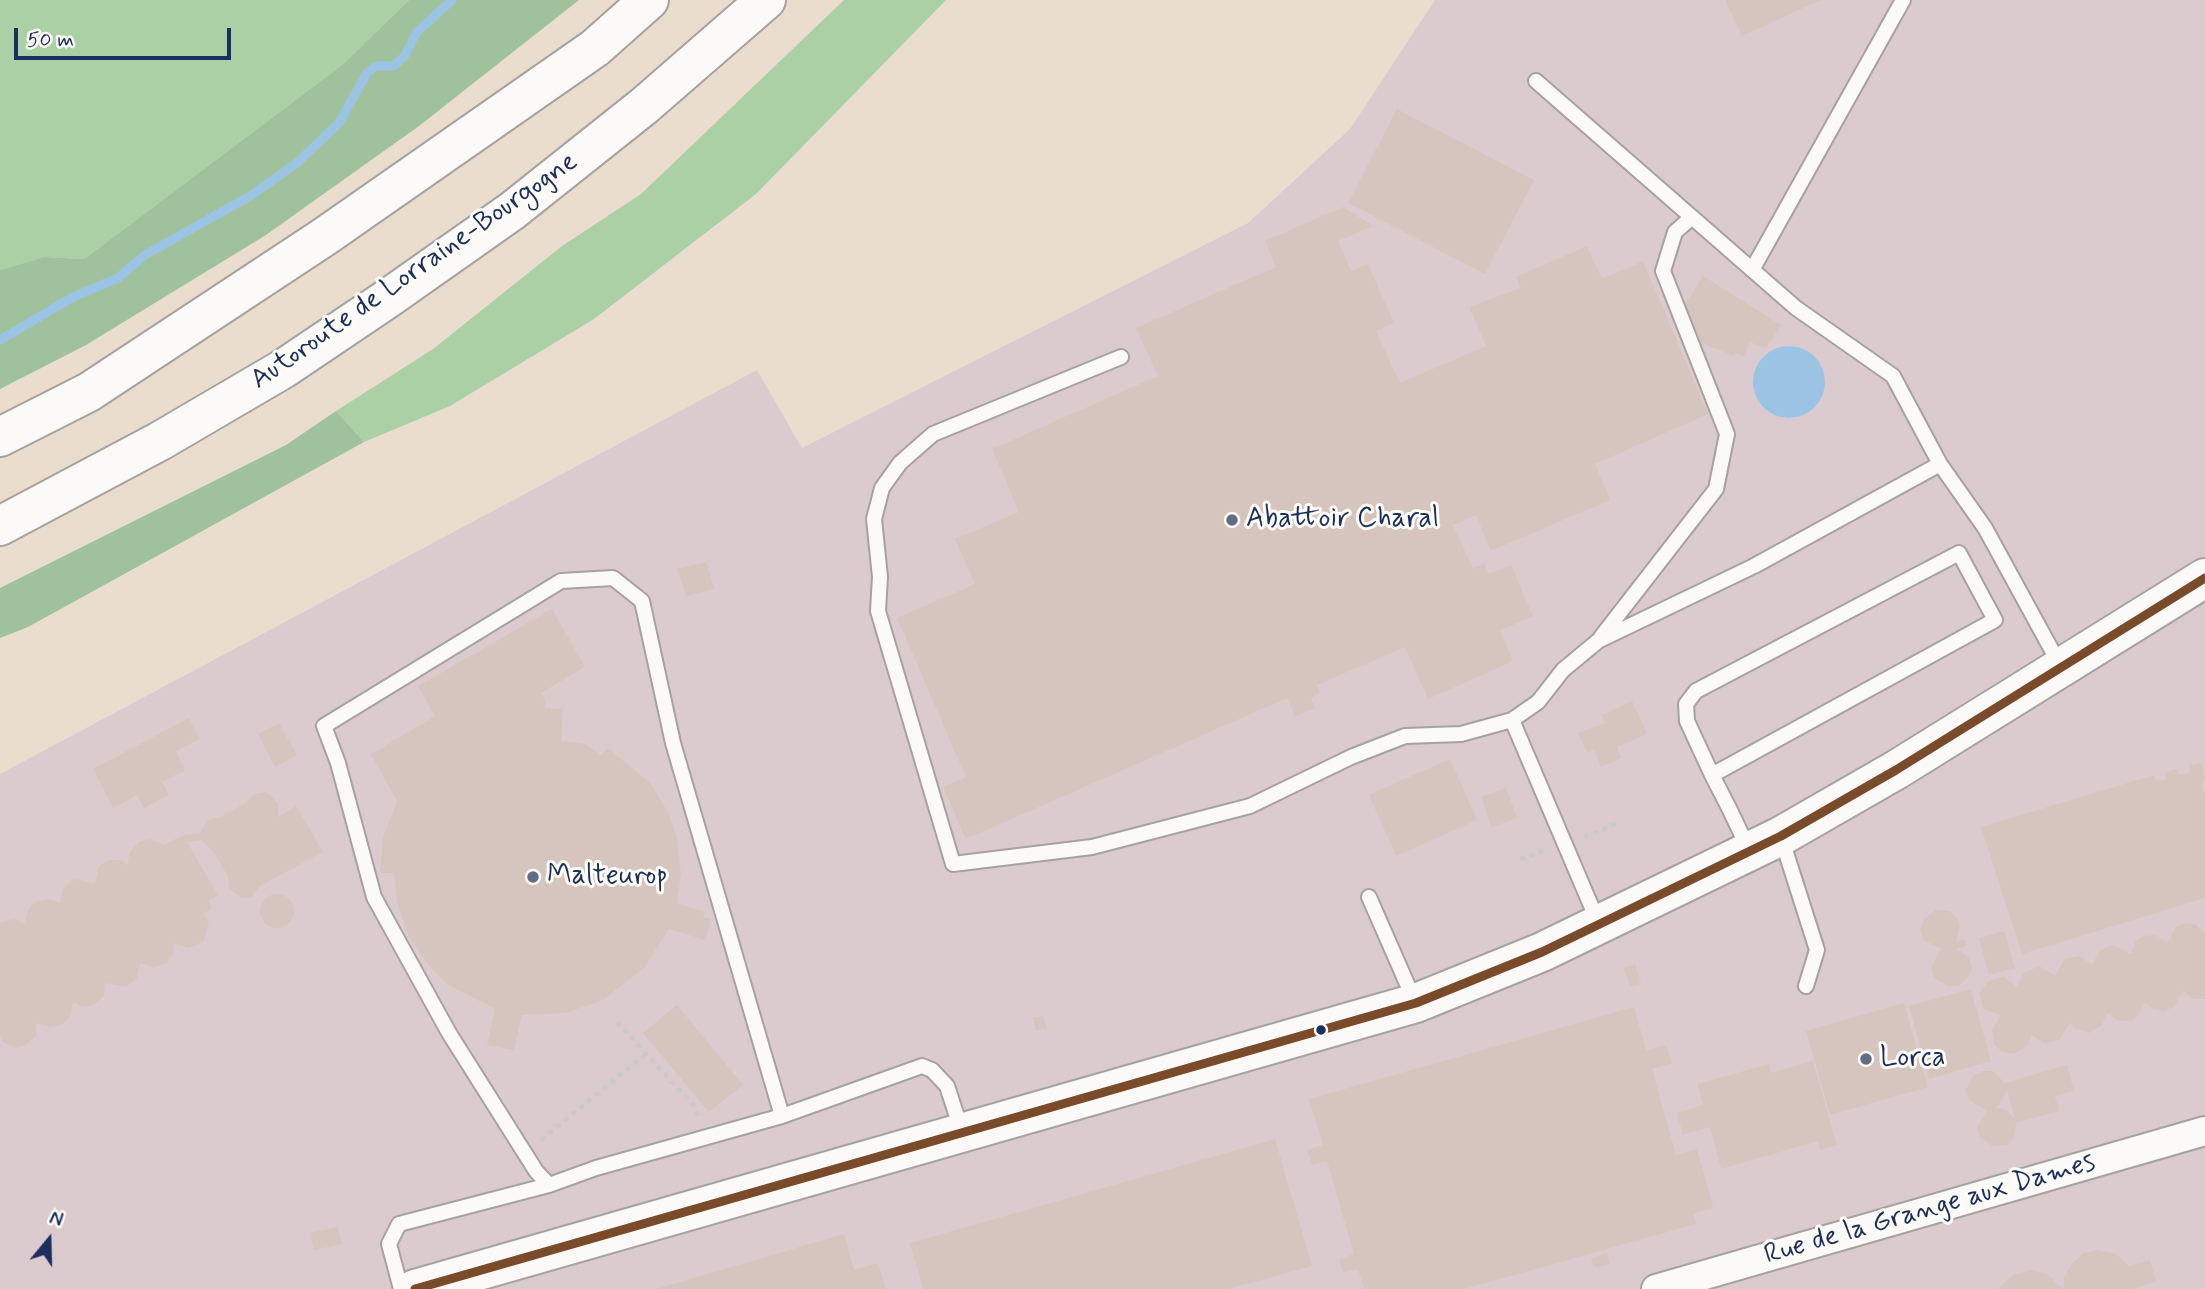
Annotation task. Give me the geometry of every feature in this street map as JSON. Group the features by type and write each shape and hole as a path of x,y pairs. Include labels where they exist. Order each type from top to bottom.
{"main road":[{"path":"0,437 89,392 324,237 595,48 649,0"},
{"name":"Autoroute de Lorraine-Bourgogne","path":"0,526 160,441 283,369 387,299 512,211 583,155 766,0"},
{"path":"415,1289 1416,1003 1542,952 1765,844 1896,770 2205,578"}],"street":[{"name":"Rue de la Grange aux Dames","path":"1656,1289 2205,1131"}],"lane":[{"path":"1752,270 1903,0"},
{"path":"1536,81 1796,308 1893,376 1940,464 1985,528 2061,669"},
{"path":"1121,357 933,434 900,463 882,488 874,519 880,577 878,611 953,864 996,861 1105,844 1250,806 1351,757 1405,736 1461,734 1513,720 1538,702 1563,670 1598,641 1716,489 1727,433 1663,271 1675,232 1692,217"},
{"path":"1598,641 1754,566 1940,464"},
{"path":"1712,775 1995,620 1959,553 1696,691 1686,705 1687,721 1712,775 1765,844 1818,950 1806,986"},
{"path":"549,1185 524,1153 449,1033 374,897 338,764 324,726 561,581 613,578 642,601 673,743 782,1116"},
{"path":"1513,720 1599,925"},
{"path":"1369,897 1416,1003"},
{"path":"401,1289 389,1244 399,1224 549,1185 782,1116 922,1066 932,1070 947,1086 962,1132"}],"path":[{"path":"617,1022 695,1107 705,1137"},
{"path":"524,1153 647,1053"}],"shaded area":[{"path":"1435,0 2205,0 2205,1289 0,1289 0,774 757,370 802,448 1248,223 1350,129"}],"green space":[{"path":"0,0 409,0 342,65 84,259 44,257 0,270"},
{"path":"409,0 579,0 419,126 266,235 86,345 0,389 0,270 44,257 84,259 342,65"},
{"path":"844,0 946,0 756,194 594,319 450,406 364,442 336,411 433,349 562,246 641,194"},
{"path":"336,411 364,442 28,627 0,638 0,588 286,445"}],"water":[{"path":"1789,346 1803,349 1815,356 1822,368 1825,382 1822,396 1815,408 1803,415 1789,418 1775,415 1763,408 1756,396 1753,382 1756,368 1763,356 1775,349"}],"building":[{"path":"1725,0 1821,0 1742,36"},
{"path":"1397,109 1534,180 1485,274 1348,203"},
{"name":"Abattoir Charal","path":"1343,207 1373,226 1338,241 1351,271 1368,264 1394,323 1376,331 1400,383 1486,346 1469,307 1521,288 1516,277 1587,246 1602,279 1643,261 1708,414 1595,464 1610,500 1491,551 1476,515 1453,525 1473,569 1484,563 1489,574 1511,565 1533,616 1500,631 1513,661 1428,699 1405,647 1317,685 1320,693 1311,698 1315,708 1295,716 1287,698 966,839 943,787 966,777 897,618 975,584 955,539 1019,512 992,449 1158,376 1136,328 1276,267 1265,241"},
{"path":"1703,276 1781,325 1766,348 1750,342 1744,356 1735,353 1734,356 1698,341 1684,306"},
{"path":"706,562 714,589 686,596 678,569"},
{"path":"552,609 585,667 541,693 546,701 545,708 563,709 561,741 585,744 601,755 608,748 650,783 669,814 677,838 681,874 677,903 705,912 703,917 710,919 710,924 705,940 669,929 644,968 603,1000 565,1013 522,1015 514,1050 487,1045 495,1009 448,985 429,966 409,936 397,902 394,873 380,873 383,837 397,801 371,754 435,716 418,686"},
{"path":"1632,701 1647,734 1617,747 1621,758 1601,767 1594,750 1587,753 1578,733 1605,723 1602,715"},
{"path":"189,718 200,739 176,751 185,770 162,782 169,795 144,808 137,795 113,808 93,769"},
{"path":"279,723 297,755 275,767 258,734"},
{"path":"1450,759 1477,820 1396,856 1369,795"},
{"path":"2201,763 2205,778 2201,784 2205,799 2205,898 2022,954 1981,827 2154,775 2156,781 2166,779 2165,772 2177,769 2179,775 2190,773 2189,765"},
{"path":"1506,788 1517,818 1492,827 1481,797"},
{"path":"266,792 278,803 278,817 296,806 323,852 260,886 251,897 242,898 229,889 228,876 213,851 201,840 187,842 218,895 208,901 212,908 203,914 209,923 203,942 189,948 174,943 173,954 167,963 154,968 140,963 137,978 126,987 105,983 104,996 94,1005 83,1007 73,1002 70,1016 63,1024 50,1027 37,1023 36,1036 26,1045 16,1048 3,1042 0,1037 0,923 14,919 25,924 28,909 35,902 48,899 60,903 62,891 76,879 95,884 99,866 108,860 120,860 127,865 130,851 139,842 150,839 164,845 183,835 200,833 208,820 220,817 245,803 254,794"},
{"path":"277,894 289,899 294,911 289,923 277,928 265,923 260,911 265,899"},
{"path":"1936,910 1949,911 1958,919 1960,925 1956,941 1964,939 1966,946 1957,949 1969,957 1972,967 1968,977 1958,986 1948,986 1934,978 1931,967 1941,949 1923,940 1920,930 1924,919"},
{"path":"2186,923 2196,925 2205,933 2205,999 2193,999 2183,991 2174,1007 2163,1011 2150,1007 2145,1002 2140,1014 2131,1021 2118,1021 2108,1013 2102,1025 2089,1033 2076,1029 2070,1023 2059,1040 2044,1043 2031,1035 2028,1045 2014,1054 2003,1052 1994,1045 1992,1030 2001,1016 1983,1008 1979,993 1990,980 2004,977 2017,987 2023,974 2039,966 2055,976 2065,959 2080,956 2092,965 2100,950 2113,945 2131,954 2135,942 2143,936 2156,935 2167,943 2176,927"},
{"path":"2004,931 2015,968 1989,975 1979,938"},
{"path":"1635,964 1641,983 1630,987 1624,968"},
{"path":"1971,989 1991,1061 1929,1079 1909,1006"},
{"path":"1904,1003 1928,1087 1830,1115 1806,1031"},
{"path":"677,1005 743,1085 709,1112 643,1033"},
{"path":"1634,1007 1646,1050 1666,1045 1672,1063 1652,1069 1676,1155 1697,1149 1703,1170 1713,1207 1693,1214 1696,1224 1464,1289 1364,1289 1358,1269 1343,1273 1339,1259 1354,1254 1327,1161 1312,1165 1307,1150 1323,1145 1309,1099"},
{"path":"1043,1016 1047,1028 1036,1031 1033,1018"},
{"path":"1813,1061 1837,1145 1820,1150 1818,1141 1721,1169 1710,1127 1683,1135 1677,1113 1703,1105 1697,1084 1769,1064 1771,1073"},
{"path":"2067,1065 2074,1091 2055,1096 2059,1111 2016,1123 2014,1137 2007,1145 1992,1146 1980,1138 1977,1128 1987,1111 1969,1100 1966,1090 1974,1075 1983,1071 1993,1071 2005,1083","holes":["2007,1090 2015,1119 2007,1110 1997,1108"]},
{"path":"1275,1139 1312,1266 1228,1289 923,1289 910,1243"},
{"path":"338,1227 342,1244 314,1250 310,1233"},
{"path":"844,1234 854,1270 878,1263 886,1289 656,1289"},
{"path":"2097,1250 2116,1254 2129,1266 2150,1260 2156,1281 2135,1289 2064,1289 2064,1277 2072,1263 2084,1253"},
{"path":"1607,1253 1610,1264 1594,1268 1591,1258"},
{"path":"2031,1270 2047,1274 2062,1289 1998,1289 2012,1275"}],"waterway":[{"path":"0,340 73,297 118,278 145,255 250,196 297,163 339,123 367,73 376,66 393,66 404,57 417,32 452,0"}],"transit line":[{"path":"415,1289 1416,1003 1542,952 1781,836 1896,770 2205,578"}],"place":[{"name":"Abattoir Charal","path":"1232,520"},
{"name":"Malteurop","path":"533,877"},
{"name":"Lorca","path":"1866,1059"}]}
